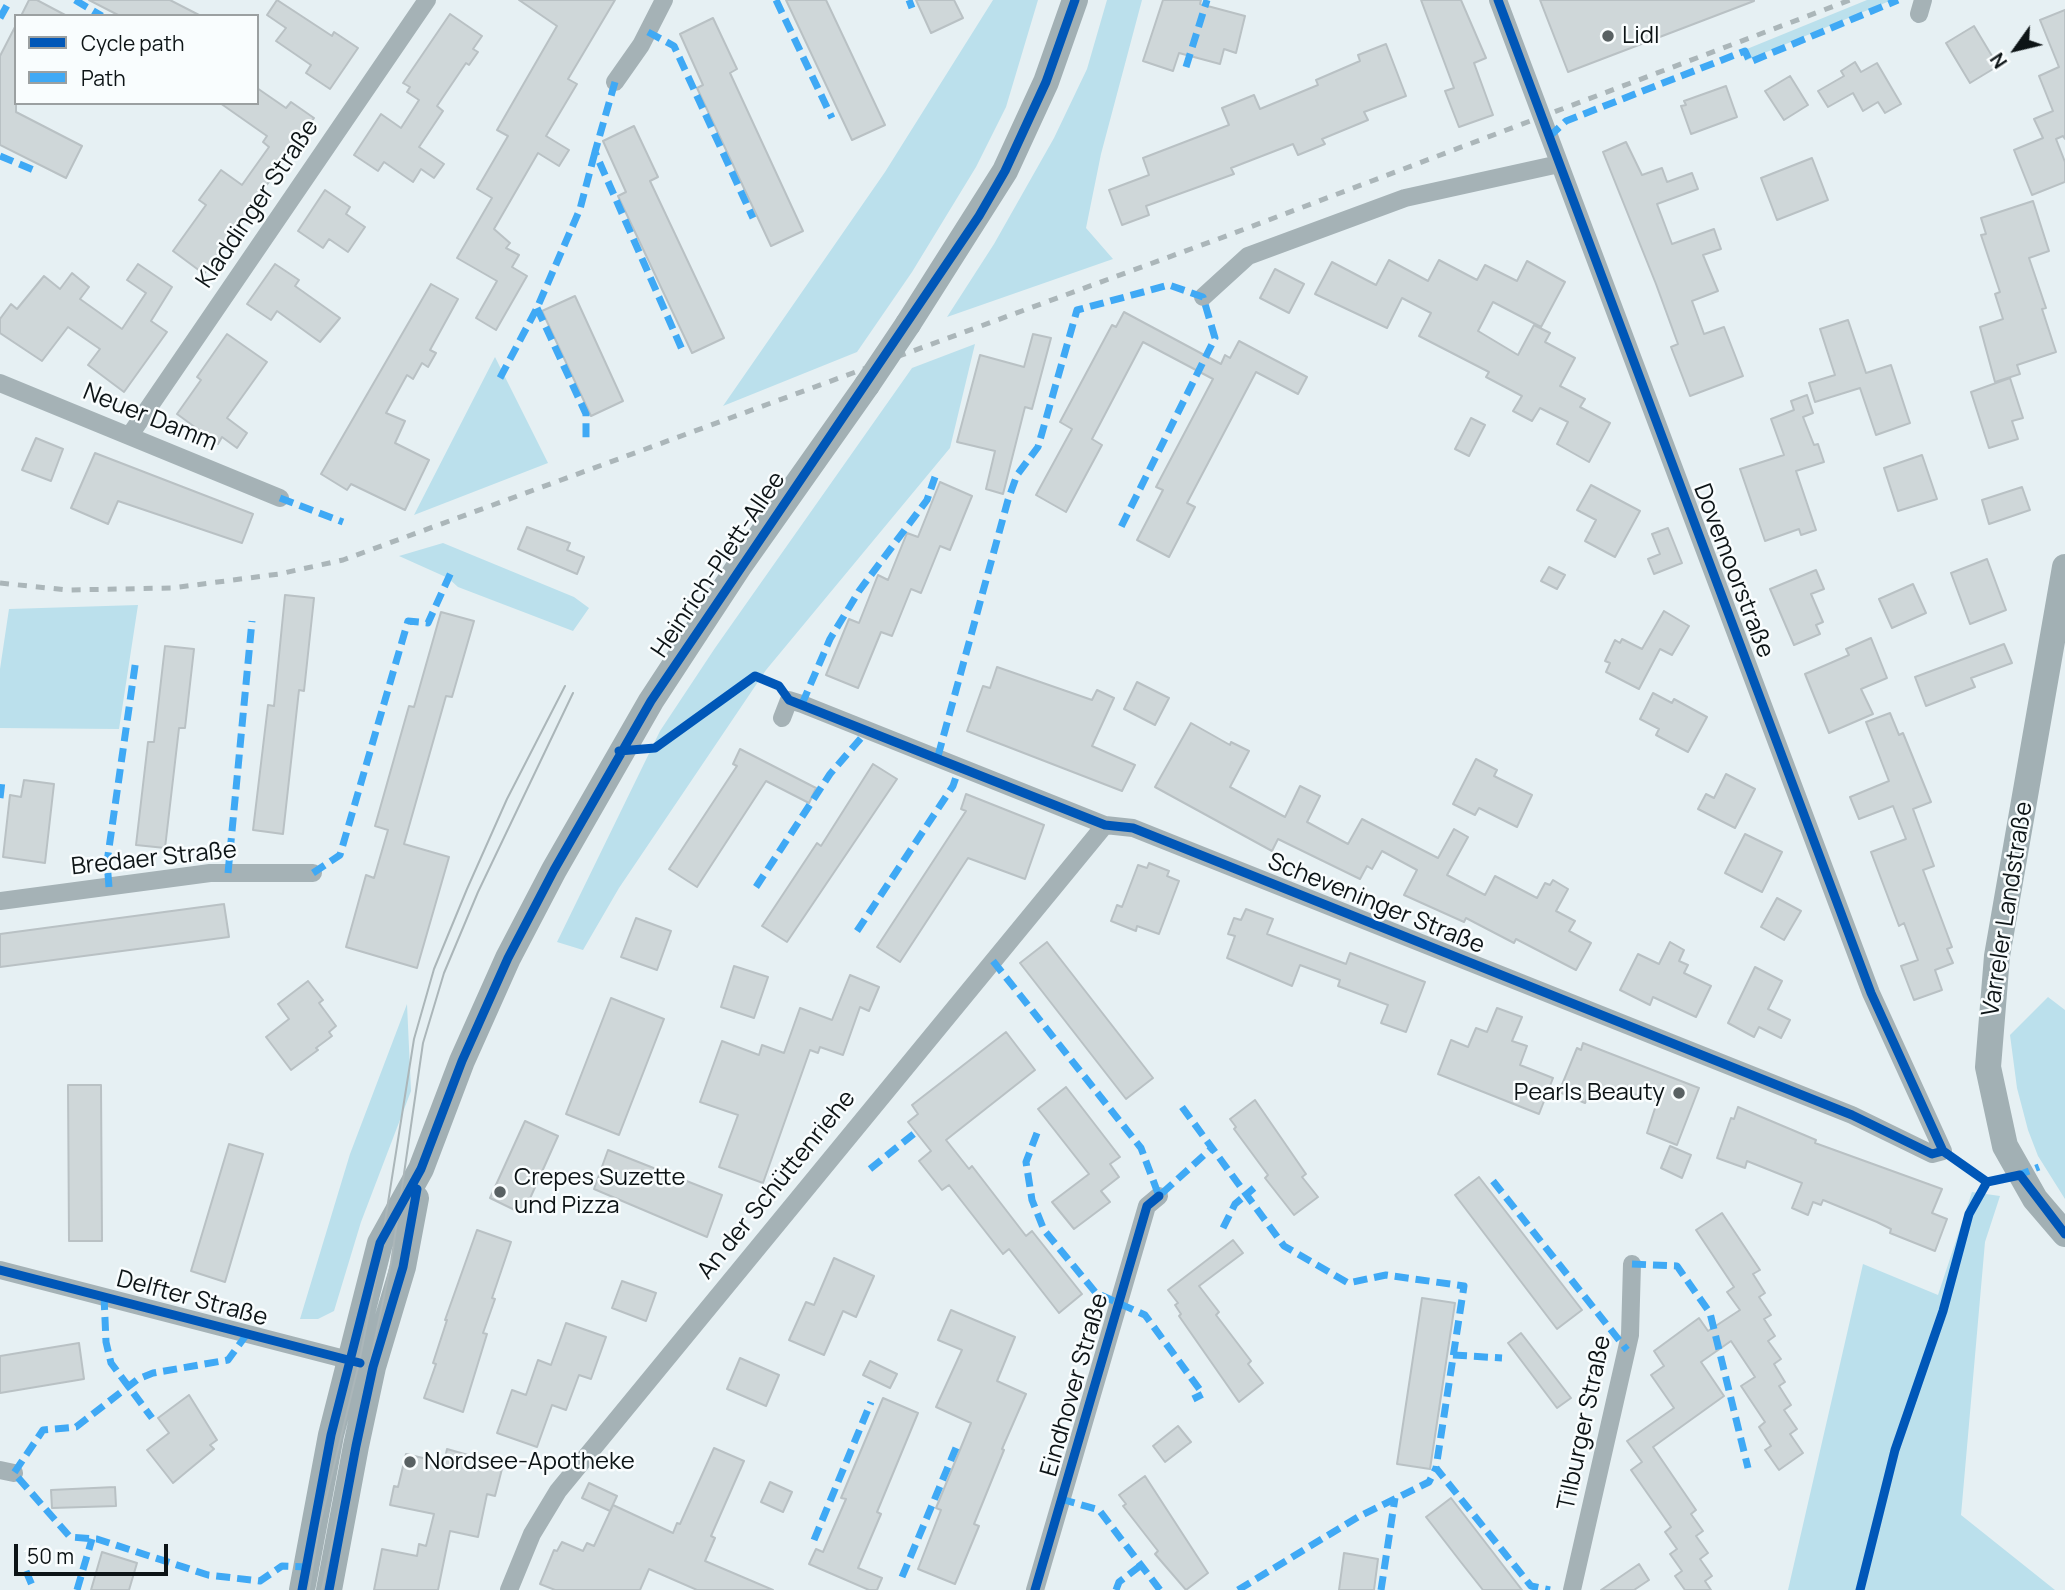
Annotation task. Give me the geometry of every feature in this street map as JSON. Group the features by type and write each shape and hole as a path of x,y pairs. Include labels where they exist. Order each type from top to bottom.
{"main road":[{"name":"Heinrich-Plett-Allee","path":"329,1590 380,1243 421,1169 462,1061 508,958 620,751 740,565 908,324 1005,171 1046,82 1075,0"},
{"name":"Varreler Landstraße","path":"2065,567 1997,956 1988,1067 2005,1146 2035,1199 2065,1234"},
{"name":"Heinrich-Plett-Allee","path":"303,1590 331,1435 362,1364"}],"street":[{"name":"Kladdinger Straße","path":"130,435 427,0"},
{"path":"615,82 641,45 664,0"},
{"name":"Dovemoorstraße","path":"1498,0 1871,993 1943,1151"},
{"path":"1203,297 1248,256 1405,198 1559,164"},
{"name":"Neuer Damm","path":"0,383 280,498"},
{"name":"Scheveninger Straße","path":"782,718 789,700 1105,825 1146,833 1852,1115 1932,1154 1943,1151"},
{"name":"An der Schüttenriehe","path":"509,1590 532,1534 558,1491 1105,825"},
{"name":"Bredaer Straße","path":"0,901 210,873 313,873"},
{"name":"Eindhover Straße","path":"1035,1590 1147,1206 1159,1196"},
{"name":"Tilburger Straße","path":"1572,1590 1630,1335 1632,1264"},
{"name":"Delfter Straße","path":"0,1270 362,1364"}],"shaded area":[{"path":"993,0 1038,0 1006,107 976,167 912,272 857,352 723,406 885,172"},
{"path":"1107,0 1142,0 1101,154 1086,228 1113,259 947,317 994,244 1054,138 1087,69"},
{"path":"1867,0 1892,0 1745,61 1742,51"},
{"path":"975,344 950,448 766,670 619,888 583,950 557,942 660,731 715,648 912,368"},
{"path":"495,357 548,463 414,515"},
{"path":"443,543 574,597 589,608 573,631 458,587 448,578 399,556"},
{"path":"138,605 119,729 0,728 0,669 9,609"},
{"path":"2048,997 2065,1010 2065,1199 2038,1156 2028,1130 2017,1088 2010,1035"},
{"path":"407,1004 411,1091 361,1222 334,1311 318,1319 300,1319 350,1154"},
{"path":"1972,1192 2000,1196 1985,1242 1961,1515 2055,1590 1788,1590 1863,1264 1938,1295"}],"building":[{"path":"29,0 37,0 63,14 22,14"},
{"path":"89,0 170,0 197,14 116,14"},
{"path":"277,0 332,36 334,32 358,48 330,89 306,73 311,65 276,41 286,28 267,15"},
{"path":"519,0 615,0 568,79 577,84 546,136 569,150 559,166 538,153 494,229 510,243 506,248 519,255 512,267 527,276 496,330 476,318 497,281 457,258 492,198 477,189 508,136 497,130 557,26"},
{"path":"786,0 826,0 885,125 852,140"},
{"path":"916,0 954,0 963,18 931,33"},
{"path":"1163,0 1201,0 1200,4 1245,16 1236,53 1224,49 1220,64 1179,53 1173,71 1143,61"},
{"path":"1421,0 1461,0 1486,58 1474,63 1493,115 1459,127 1445,91 1454,88"},
{"name":"Lidl","path":"1540,0 1754,0 1754,1 1568,72"},
{"path":"2065,10 2065,139 2063,136 2056,139 2065,162 2065,182 2032,195 2014,150 2043,138 2034,119 2053,111 2039,76 2059,67 2040,20"},
{"path":"450,14 482,36 473,49 478,52 469,65 466,63 437,106 443,111 419,147 444,164 434,178 421,169 413,182 384,162 378,171 354,155 381,114 401,128 419,100 407,92 410,87 403,83"},
{"path":"713,18 737,69 730,73 803,231 771,246 697,88 703,85 680,34"},
{"path":"1974,26 1998,66 1970,83 1946,43"},
{"path":"14,29 16,112 82,146 66,178 0,145 0,56"},
{"path":"1386,44 1406,96 1364,112 1368,120 1322,139 1325,144 1298,155 1293,144 1231,168 1234,174 1146,206 1149,215 1122,225 1109,190 1149,175 1143,158 1229,125 1222,108 1254,95 1260,109 1318,85 1316,80 1360,61 1358,55"},
{"path":"1855,62 1861,72 1877,63 1901,104 1885,113 1878,102 1863,111 1853,93 1828,107 1818,91 1844,76 1841,71"},
{"path":"1790,76 1808,105 1784,120 1765,91"},
{"path":"1726,86 1737,117 1691,134 1681,106 1686,105 1684,101"},
{"path":"259,89 286,108 291,102 314,118 204,274 173,251 206,205 199,200 221,170 242,185 269,147 263,142 267,136 223,105 259,105"},
{"path":"634,126 658,177 650,181 724,338 692,353 618,196 626,192 603,141"},
{"path":"1626,142 1642,175 1662,168 1667,182 1692,173 1698,189 1657,204 1672,244 1714,229 1721,249 1703,255 1718,291 1692,301 1704,334 1724,327 1743,376 1690,396 1671,347 1678,344 1603,152"},
{"path":"1812,158 1828,200 1777,220 1761,178"},
{"path":"325,190 350,207 346,214 365,227 348,252 329,239 323,248 298,231"},
{"path":"2033,201 2049,251 2029,258 2046,308 2042,309 2056,352 2017,365 2020,374 1995,382 1980,327 2003,319 1995,294 2000,292 1981,235 1986,234 1981,218"},
{"path":"1389,260 1428,281 1439,260 1477,280 1485,265 1517,281 1527,261 1565,282 1541,327 1493,302 1478,331 1518,355 1534,325 1550,333 1545,342 1575,358 1560,386 1585,399 1580,407 1610,423 1589,462 1557,444 1568,422 1540,408 1532,421 1513,411 1522,396 1486,377 1489,372 1419,336 1431,313 1402,298 1387,328 1315,294 1332,262 1376,285"},
{"path":"138,264 172,287 151,321 167,332 124,392 88,365 100,349 68,327 42,361 0,333 0,319 11,304 17,309 44,276 60,289 72,273 89,287 80,299 122,329 146,293 127,280"},
{"path":"275,264 299,280 295,286 340,318 320,342 277,311 271,320 247,304"},
{"path":"1275,269 1304,284 1289,313 1260,298"},
{"path":"431,284 458,299 430,350 436,353 428,367 422,363 413,379 407,375 386,413 405,421 395,443 429,460 405,510 351,484 347,490 321,474"},
{"path":"575,296 623,401 591,416 542,311"},
{"path":"1124,312 1221,364 1225,355 1230,358 1239,341 1307,377 1298,394 1256,372 1187,503 1195,507 1169,557 1137,540 1163,490 1156,487 1213,379 1143,342 1092,439 1102,445 1066,512 1036,495 1072,429 1060,422 1112,325 1116,327"},
{"path":"1848,320 1866,373 1891,365 1910,423 1876,435 1860,388 1815,402 1809,383 1835,375 1820,329"},
{"path":"227,334 267,362 227,418 247,433 237,448 222,437 218,444 177,414 201,380 197,377"},
{"path":"1033,334 1051,338 1032,409 1025,407 1003,494 986,489 995,451 957,442 980,355 1024,367"},
{"path":"2010,378 2023,418 2012,421 2018,439 1989,448 1971,392"},
{"path":"1807,395 1813,413 1803,417 1814,445 1818,444 1824,462 1796,471 1816,530 1801,535 1799,529 1765,541 1740,469 1784,455 1771,419 1794,410 1791,401"},
{"path":"1471,418 1485,425 1469,456 1455,449"},
{"path":"36,438 63,449 51,481 22,470"},
{"path":"95,453 253,514 242,543 118,501 108,524 71,508"},
{"path":"1922,455 1937,499 1898,511 1884,468"},
{"path":"940,482 972,496 950,550 940,546 921,593 911,589 892,636 881,632 858,688 826,675 849,619 859,623 878,575 888,580 907,533 918,537"},
{"path":"1591,485 1640,511 1615,557 1585,541 1596,520 1577,510"},
{"path":"2022,487 2030,510 1989,524 1982,500"},
{"path":"527,527 570,543 567,550 584,557 577,574 518,549"},
{"path":"1668,528 1682,563 1654,574 1648,559 1660,554 1652,534"},
{"path":"1987,559 2006,610 1970,624 1951,573"},
{"path":"1549,567 1565,575 1557,589 1541,581"},
{"path":"1816,570 1824,589 1811,594 1823,622 1816,625 1820,634 1794,645 1770,589"},
{"path":"1913,584 1926,613 1892,628 1879,599"},
{"path":"285,595 314,598 304,691 299,690 283,834 253,830 268,705 274,706"},
{"path":"1664,611 1689,626 1672,655 1660,649 1639,689 1606,672 1610,663 1605,661 1615,640 1620,643 1622,639 1642,649"},
{"path":"441,612 474,621 452,697 446,696 404,844 449,857 417,968 346,947 366,875 374,878 388,830 375,826 409,706 414,707"},
{"path":"1871,638 1887,678 1861,689 1873,714 1829,733 1805,674 1849,655 1846,649"},
{"path":"2004,644 2012,663 1971,678 1975,687 1926,706 1915,677"},
{"path":"165,646 194,649 185,728 179,728 165,848 136,845 148,742 154,742"},
{"path":"997,667 1092,700 1097,690 1114,698 1092,746 1135,765 1122,791 967,731 983,686 990,688"},
{"path":"1137,682 1169,698 1155,725 1124,709"},
{"path":"1653,693 1672,703 1674,699 1707,717 1688,752 1656,735 1659,729 1640,719"},
{"path":"1890,713 1899,735 1903,733 1931,802 1913,809 1934,866 1923,870 1952,947 1947,949 1953,963 1935,970 1942,990 1914,1000 1901,966 1918,960 1904,923 1899,926 1871,852 1906,839 1893,806 1859,819 1850,797 1889,781 1866,722"},
{"path":"1191,723 1230,745 1231,742 1249,751 1230,787 1285,817 1300,786 1320,796 1307,822 1348,844 1362,819 1438,858 1454,829 1468,837 1447,875 1485,895 1495,876 1537,898 1545,883 1550,885 1553,880 1568,889 1556,911 1575,921 1569,931 1591,943 1576,970 1516,939 1514,943 1466,918 1464,922 1404,895 1417,870 1382,851 1372,869 1367,866 1360,879 1278,839 1272,851 1155,787"},
{"path":"740,749 816,788 809,803 766,781 697,887 669,869 737,766 733,764"},
{"path":"1476,759 1497,770 1494,776 1532,795 1517,827 1479,808 1475,815 1453,804"},
{"path":"873,764 897,779 787,942 762,926 817,843 821,846"},
{"path":"1726,774 1755,789 1735,828 1698,809 1706,794 1714,798"},
{"path":"24,780 54,784 45,863 3,857 10,795 21,797"},
{"path":"966,794 1044,825 1025,879 968,858 900,962 877,947 966,811 961,809"},
{"path":"1745,834 1782,852 1762,892 1725,873"},
{"path":"1149,863 1169,871 1167,876 1179,881 1159,934 1137,926 1136,931 1111,921 1117,905 1122,907 1138,865 1147,868"},
{"path":"1777,898 1801,911 1784,940 1761,927"},
{"path":"224,904 229,937 0,967 0,934"},
{"path":"1246,909 1273,919 1267,934 1346,964 1350,953 1425,982 1406,1032 1381,1023 1388,1005 1338,986 1340,980 1300,965 1292,986 1227,958 1235,936 1228,934 1234,918 1241,920"},
{"path":"636,918 671,931 657,970 621,957"},
{"path":"1047,942 1153,1078 1126,1099 1020,963"},
{"path":"1670,942 1684,950 1679,961 1688,965 1684,973 1711,986 1696,1017 1653,997 1650,1005 1620,990 1638,954 1659,964"},
{"path":"734,966 768,977 754,1018 721,1007"},
{"path":"1755,967 1782,981 1768,1009 1790,1020 1781,1038 1759,1027 1754,1037 1728,1023"},
{"path":"850,975 879,987 869,1011 860,1007 843,1055 820,1047 818,1053 810,1050 763,1183 719,1167 738,1115 700,1102 722,1041 759,1055 762,1045 784,1053 800,1008 832,1020"},
{"path":"308,981 323,1000 319,1003 336,1026 329,1032 332,1036 316,1048 318,1050 291,1070 266,1037 289,1019 278,1004"},
{"path":"611,998 664,1019 619,1135 566,1114"},
{"path":"1497,1008 1522,1017 1512,1041 1527,1046 1520,1065 1553,1078 1539,1114 1438,1074 1451,1040 1468,1047 1476,1028 1487,1032"},
{"path":"1006,1032 1035,1070 946,1140 969,1169 972,1166 1026,1236 1032,1231 1082,1294 1059,1313 1009,1249 1003,1254 949,1185 942,1190 919,1161 931,1151 908,1122 918,1114 912,1105"},
{"path":"1583,1043 1699,1088 1677,1145 1647,1133 1657,1102 1616,1088 1611,1101 1589,1094 1585,1103 1559,1092 1577,1048 1581,1050"},
{"path":"68,1085 101,1085 102,1241 69,1241"},
{"path":"1066,1087 1120,1157 1110,1164 1119,1177 1101,1191 1110,1202 1074,1229 1052,1202 1089,1174 1038,1109"},
{"path":"1255,1100 1306,1174 1302,1177 1318,1197 1294,1215 1265,1178 1268,1175 1234,1129 1236,1127 1230,1119"},
{"path":"1738,1107 1816,1140 1815,1143 1942,1189 1932,1213 1947,1219 1935,1251 1890,1233 1891,1229 1877,1222 1823,1200 1821,1205 1813,1202 1808,1215 1792,1208 1802,1183 1747,1161 1745,1168 1717,1158 1731,1118 1734,1119"},
{"path":"525,1121 558,1136 523,1214 490,1198"},
{"path":"229,1144 263,1154 225,1282 191,1271"},
{"path":"1670,1146 1691,1155 1682,1178 1661,1168"},
{"path":"608,1150 722,1195 707,1237 594,1189"},
{"path":"1479,1177 1582,1310 1557,1329 1455,1195"},
{"path":"1722,1213 1760,1270 1753,1274 1765,1293 1759,1297 1771,1315 1764,1319 1775,1336 1768,1341 1781,1359 1774,1364 1785,1382 1779,1386 1791,1405 1784,1410 1797,1429 1790,1434 1803,1453 1779,1470 1765,1450 1771,1446 1759,1427 1765,1422 1741,1386 1755,1377 1731,1341 1701,1362 1724,1396 1653,1447 1696,1510 1691,1514 1703,1531 1696,1536 1708,1553 1700,1559 1712,1576 1705,1581 1711,1590 1685,1590 1675,1576 1682,1571 1670,1554 1677,1549 1665,1532 1671,1527 1631,1470 1642,1462 1627,1441 1674,1408 1651,1375 1664,1366 1654,1351 1699,1318 1708,1331 1740,1310 1727,1292 1734,1287 1696,1230"},
{"path":"477,1230 511,1242 492,1298 495,1299 483,1333 487,1334 463,1412 424,1398 436,1364 433,1363 445,1320"},
{"path":"1233,1240 1243,1253 1199,1286 1219,1312 1216,1315 1251,1361 1248,1364 1263,1383 1239,1402 1179,1316 1181,1314 1175,1305 1178,1303 1168,1290"},
{"path":"834,1258 874,1276 856,1317 843,1311 824,1355 789,1340 806,1302 814,1305"},
{"path":"622,1281 656,1293 646,1321 612,1308"},
{"path":"1422,1298 1455,1303 1430,1469 1397,1464"},
{"path":"951,1310 1015,1337 997,1381 1026,1394 1002,1449 1004,1450 974,1524 979,1526 955,1584 918,1569 941,1510 936,1508 971,1423 936,1407 962,1350 938,1340"},
{"path":"566,1323 606,1337 591,1379 579,1375 566,1410 552,1405 537,1447 497,1433 512,1390 526,1395 538,1360 551,1365"},
{"path":"1521,1333 1571,1398 1557,1408 1508,1343"},
{"path":"79,1343 84,1379 0,1393 0,1356"},
{"path":"740,1358 779,1375 766,1406 727,1389"},
{"path":"870,1361 897,1374 890,1388 863,1375"},
{"path":"189,1395 217,1440 210,1445 214,1449 173,1483 147,1450 169,1433 158,1418"},
{"path":"883,1398 918,1413 877,1512 881,1514 858,1568 882,1578 877,1590 869,1590 809,1564 816,1549 823,1552 846,1499 841,1498"},
{"path":"1178,1426 1191,1442 1165,1462 1153,1446"},
{"path":"714,1448 744,1461 711,1536 715,1538 705,1561 773,1590 697,1590 649,1569 640,1590 555,1590 540,1584 554,1550 557,1551 562,1542 583,1551 587,1543 594,1546 613,1505 673,1533 677,1523 680,1524"},
{"path":"447,1449 503,1465 495,1496 487,1494 478,1537 450,1531 438,1590 374,1590 382,1549 417,1556 419,1544 426,1546 434,1514 390,1505 394,1486 398,1487 406,1454 444,1463"},
{"path":"1145,1476 1208,1573 1186,1590 1155,1554 1158,1551 1123,1506 1126,1504 1119,1495"},
{"path":"770,1482 792,1492 783,1512 761,1502"},
{"path":"589,1483 617,1496 610,1511 582,1498"},
{"path":"115,1487 116,1506 52,1508 51,1490"},
{"path":"1451,1498 1522,1590 1483,1590 1426,1517"},
{"path":"102,1552 137,1563 129,1590 91,1590"},
{"path":"1344,1553 1378,1559 1374,1590 1339,1590"},
{"path":"1639,1564 1649,1580 1634,1590 1601,1590"}],"tram line":[{"path":"309,1590 319,1528 359,1363 377,1272 414,1039 434,969 467,889 507,799 565,686"},
{"path":"322,1590 391,1263 423,1043 444,973 478,892 573,693"}],"railway":[{"path":"0,583 67,590 172,588 279,574 343,560 1229,235 1850,0"}],"marked path":[{"path":"0,18 10,0"},
{"path":"75,0 99,14"},
{"path":"776,0 832,118"},
{"path":"909,0 912,8"},
{"path":"1186,67 1207,0"},
{"path":"1549,137 1566,121 1745,51 1750,62 1898,0"},
{"path":"648,32 674,46 753,218"},
{"path":"615,82 595,152 684,354"},
{"path":"500,378 537,308 580,209 595,152"},
{"path":"0,156 36,171"},
{"path":"938,756 1008,500 1017,475 1038,447 1077,310 1169,285 1203,297 1215,338 1121,527"},
{"path":"537,308 586,414 586,441"},
{"path":"802,704 830,639 859,591 927,500 935,477"},
{"path":"280,498 343,522"},
{"path":"313,873 340,855 408,621 428,623 453,568"},
{"path":"228,873 252,621"},
{"path":"109,887 107,862 136,659"},
{"path":"756,887 830,774 868,730"},
{"path":"857,931 953,786 960,765"},
{"path":"0,798 2,781"},
{"path":"993,961 1141,1148 1159,1196 1213,1147"},
{"path":"1182,1107 1284,1246 1348,1283 1386,1275 1464,1286 1436,1468 1531,1586 1550,1590"},
{"path":"870,1169 916,1132"},
{"path":"1037,1133 1026,1162 1032,1200 1044,1230 1096,1293 1145,1315 1203,1394 1193,1399"},
{"path":"2016,1176 2039,1167"},
{"path":"1493,1181 1627,1350"},
{"path":"1223,1228 1235,1204 1254,1188"},
{"path":"1632,1264 1677,1266 1710,1313 1748,1468"},
{"path":"104,1296 106,1342 111,1363 152,1418"},
{"path":"247,1334 228,1360 153,1373 138,1379 76,1427 43,1430 14,1473 70,1537 97,1539 208,1575 260,1581 282,1566 306,1567"},
{"path":"1453,1355 1502,1358"},
{"path":"814,1540 871,1402"},
{"path":"902,1577 958,1443"},
{"path":"1238,1590 1358,1517 1429,1482 1436,1468"},
{"path":"1381,1590 1395,1498"},
{"path":"1061,1499 1099,1510 1160,1590"},
{"path":"77,1590 92,1539"},
{"path":"1116,1590 1119,1582 1140,1566"},
{"path":"26,1571 34,1590"}],"cycle path":[{"path":"302,1590 331,1435 380,1243 421,1169 462,1061 508,958 554,870 651,701 979,216 1005,171 1046,82 1075,0"},
{"path":"1498,0 1871,993 1943,1151"},
{"path":"619,751 655,748 755,676 779,686 789,700 1105,825 1133,828 1852,1115 1932,1154 1943,1151"},
{"path":"1943,1151 1987,1182 2020,1175 2065,1234"},
{"path":"1860,1590 1895,1450 1943,1311 1969,1214 1987,1182"},
{"path":"329,1590 373,1367 403,1267 417,1189"},
{"path":"1035,1590 1147,1206 1159,1196"},
{"path":"0,1270 360,1363"}],"place":[{"name":"Lidl","path":"1608,36"},
{"name":"Pearls Beauty","path":"1679,1093"},
{"name":"Crepes Suzette und Pizza","path":"500,1192"},
{"name":"Nordsee-Apotheke","path":"410,1462"}]}
